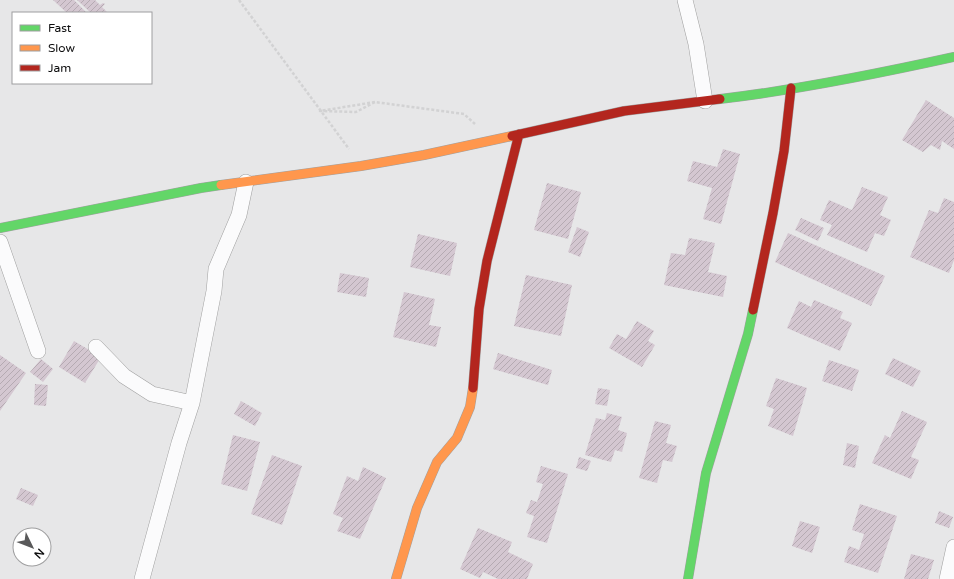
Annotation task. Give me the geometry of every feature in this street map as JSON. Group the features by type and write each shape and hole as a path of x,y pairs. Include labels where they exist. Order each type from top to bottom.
{"street":[{"path":"685,0 696,44 705,101"},
{"path":"0,228 201,188 361,166 424,155 624,111 756,95 894,70 954,57"},
{"path":"688,579 706,473 748,334 784,151 791,88"},
{"path":"396,579 417,508 428,481 437,462 457,438 470,407 475,370 479,309 487,261 519,134"},
{"path":"142,579 179,443 192,403 214,291 216,268 240,215 246,182"},
{"path":"0,242 38,351"},
{"path":"96,347 124,376 152,394 192,403"},
{"path":"947,579 954,547"}],"path":[{"path":"239,0 361,166"},
{"path":"320,111 356,112 375,102"},
{"path":"320,111 375,102 464,114 490,140"}],"building":[{"path":"53,0 74,0 86,12 66,12"},
{"path":"77,0 95,0 100,5 103,3 105,4 102,7 107,12 90,12"},
{"path":"926,100 954,118 954,149 942,141 940,150 931,145 923,152 902,140"},
{"path":"723,149 740,154 721,224 703,219 712,188 687,181 693,161 717,167"},
{"path":"547,183 581,192 568,239 534,230"},
{"path":"862,187 888,197 880,215 891,220 884,236 875,233 867,252 827,235 832,225 820,220 829,200 852,210"},
{"path":"944,198 954,202 954,260 949,273 910,257 929,210 938,213"},
{"path":"801,218 824,228 818,241 795,230"},
{"path":"577,227 589,232 580,257 568,252"},
{"path":"788,233 885,276 871,306 775,262"},
{"path":"418,234 457,243 450,276 410,267"},
{"path":"689,238 715,243 708,272 727,276 723,297 664,285 671,253 685,255"},
{"path":"340,273 369,278 366,297 337,292"},
{"path":"526,275 572,285 561,336 514,326"},
{"path":"404,292 435,299 429,325 441,327 436,347 393,337"},
{"path":"814,300 843,312 840,318 852,323 840,351 787,328 799,301 811,307"},
{"path":"637,321 654,331 648,341 655,345 642,367 609,348 617,334 626,339"},
{"path":"74,341 101,357 85,383 59,367"},
{"path":"498,353 552,370 548,385 493,369"},
{"path":"0,355 26,373 0,411"},
{"path":"893,358 921,371 913,387 885,374"},
{"path":"41,359 53,369 43,382 30,372"},
{"path":"829,360 859,370 852,391 822,381"},
{"path":"776,378 807,388 793,436 768,426 774,409 766,406"},
{"path":"35,384 48,385 46,406 34,405"},
{"path":"598,388 610,390 607,406 595,404"},
{"path":"241,401 262,413 255,426 234,414"},
{"path":"902,411 927,422 911,457 919,460 911,479 872,463 885,435 890,438"},
{"path":"607,413 622,417 618,430 627,433 622,452 615,450 611,462 585,455 596,418 605,420"},
{"path":"655,421 671,425 666,443 677,446 672,462 663,460 657,483 639,478"},
{"path":"233,435 260,442 247,491 221,484"},
{"path":"847,443 859,446 855,468 843,465"},
{"path":"272,455 302,466 282,525 251,514"},
{"path":"579,457 591,461 587,471 576,468"},
{"path":"541,466 568,474 547,543 527,537 534,516 526,513 531,500 537,502 543,484 536,482"},
{"path":"363,467 386,478 360,539 337,531 343,518 333,514 347,476 358,481"},
{"path":"21,488 38,495 33,506 16,499"},
{"path":"860,504 897,516 878,573 844,562 849,546 859,550 864,534 852,530"},
{"path":"939,511 953,517 949,528 935,523"},
{"path":"800,521 820,527 812,553 792,546"},
{"path":"478,528 512,542 508,552 533,564 527,579 498,579 483,572 480,578 460,569"},
{"path":"911,554 934,560 928,579 904,579"}],"traffic: fast":[{"path":"720,99 837,81 954,57"},
{"path":"0,228 221,185"},
{"path":"688,579 706,473 748,334 753,310"}],"traffic: slow":[{"path":"221,185 361,166 424,155 512,136"},
{"path":"396,579 417,508 437,462 457,438 470,407 473,388"}],"traffic: jam":[{"path":"753,310 784,151 791,88"},
{"path":"512,136 624,111 720,99"},
{"path":"473,388 479,309 487,261 519,134"}]}
